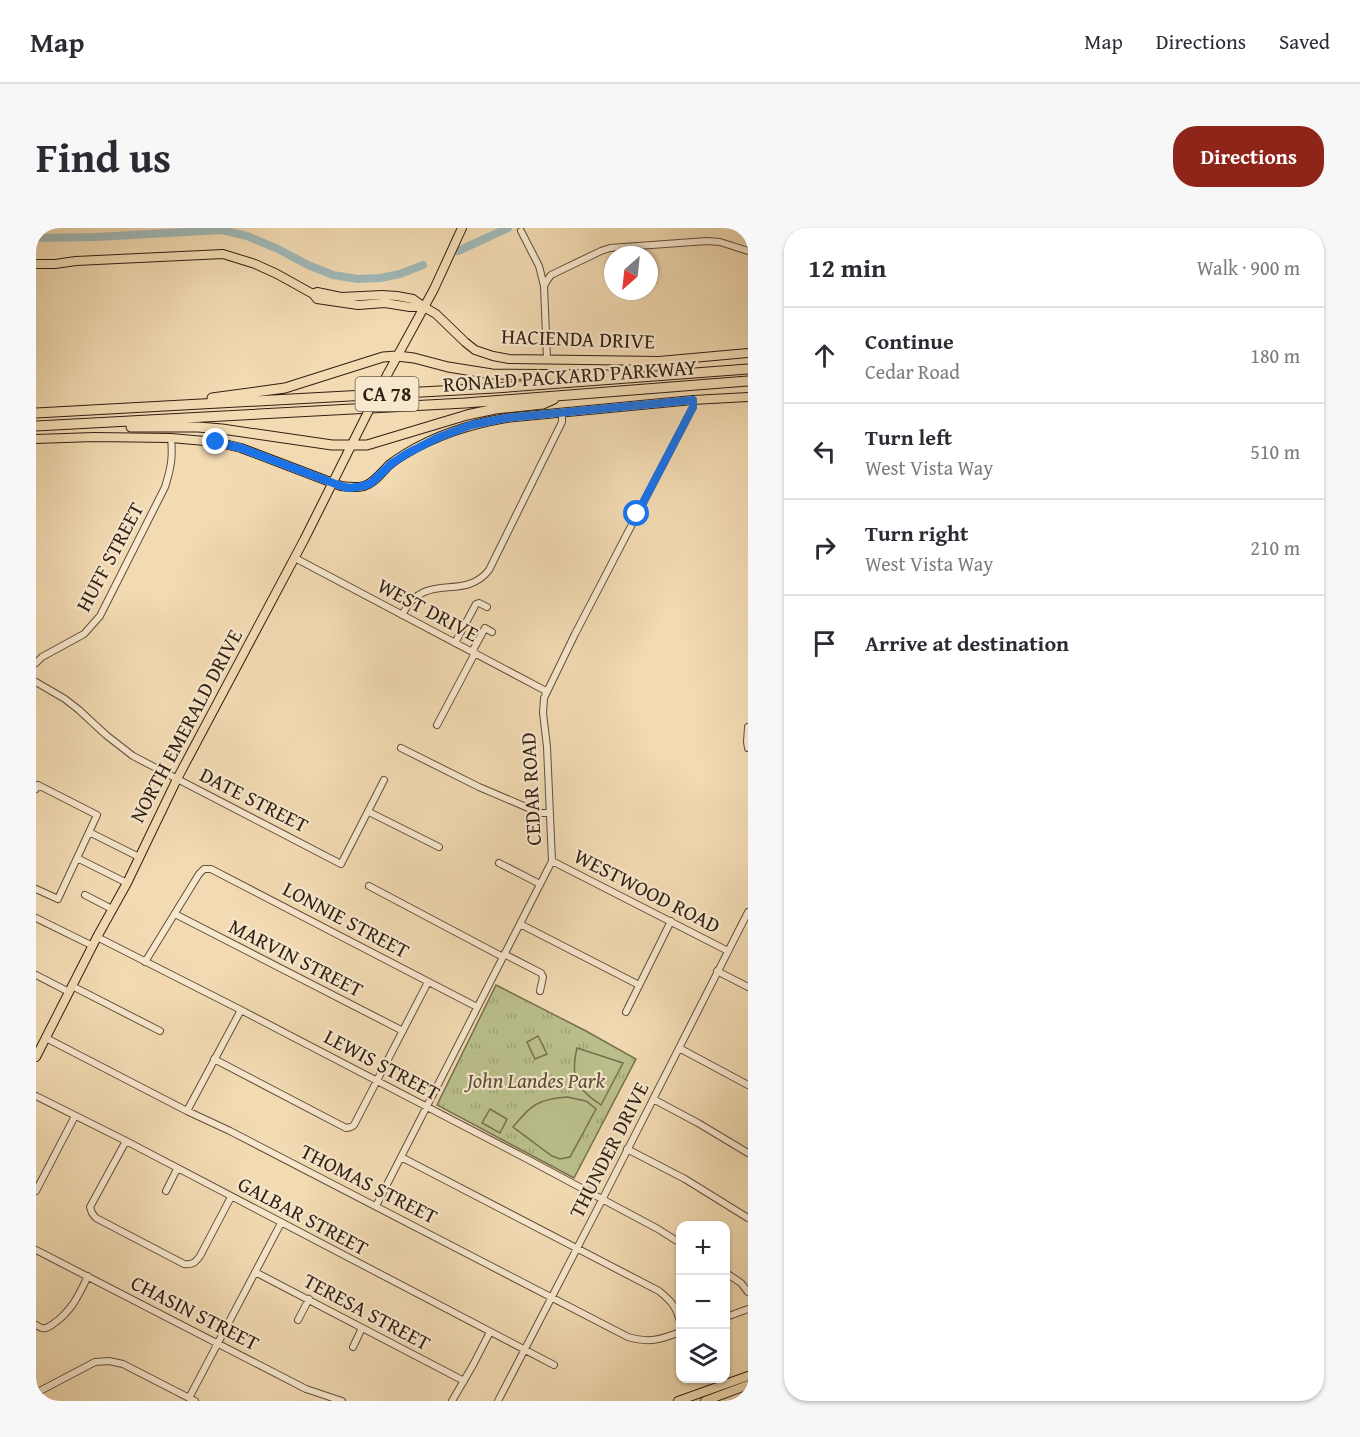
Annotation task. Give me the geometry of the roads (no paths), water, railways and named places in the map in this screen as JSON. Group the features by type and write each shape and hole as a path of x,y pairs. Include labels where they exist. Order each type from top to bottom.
{"highway":[{"path":"146,407 285,388 383,357 397,356 492,374 611,374 628,378"},
{"name":"RONALD PACKARD PARKWAY","path":"36,414 495,388 748,369"},
{"name":"RONALD PACKARD PARKWAY","path":"36,426 559,396 748,381"},
{"path":"102,423 134,427 198,427 332,445 367,445 448,419 495,409 543,404 559,396"}],"main road":[{"name":"NORTH EMERALD DRIVE","path":"36,1057 127,883 177,779 295,558 387,375 424,307 462,228"},
{"path":"36,264 223,254 278,274 313,294 317,299 358,305 390,303 408,307 424,307"},
{"name":"HACIENDA DRIVE","path":"424,307 436,314 476,350 509,359 659,360 748,353"},
{"path":"36,439 171,438 216,442 241,448 349,488 371,483 391,464 406,454 437,438 471,425 506,418 748,397"},
{"path":"678,1401 748,1376"},
{"path":"705,1401 748,1385"}],"street":[{"path":"521,231 539,266 544,286 546,359"},
{"path":"544,286 551,275 610,248 707,241 720,242 748,251"},
{"name":"CEDAR ROAD","path":"376,1206 552,861 547,747 543,713 546,691 693,407 693,400"},
{"path":"402,615 414,598 423,592 439,587 464,586 482,579 489,570 562,422 562,413"},
{"name":"HUFF STREET","path":"36,663 42,657 84,634 100,616 165,487 173,456 171,438"},
{"name":"WEST DRIVE","path":"295,558 546,691"},
{"path":"455,643 476,604 487,607"},
{"path":"437,726 485,628 492,632"},
{"name":"DATE STREET","path":"36,682 79,710 133,756 342,864 369,812"},
{"path":"748,728 748,748"},
{"path":"401,748 479,787 540,813 549,813"},
{"path":"384,780 369,812 439,847"},
{"path":"36,789 38,785 98,815 58,899 36,889"},
{"path":"89,832 139,857"},
{"path":"77,858 127,883"},
{"name":"WESTWOOD ROAD","path":"552,861 728,951"},
{"path":"499,863 540,884"},
{"name":"LONNIE STREET","path":"175,914 199,874 204,869 211,868 477,1007"},
{"path":"369,886 541,973 543,977 540,991"},
{"path":"85,895 112,909"},
{"name":"THUNDER DRIVE","path":"498,1401 717,971 746,922 748,912"},
{"path":"145,962 175,914"},
{"name":"MARVIN STREET","path":"175,914 403,1031"},
{"path":"36,918 93,946"},
{"path":"626,1012 671,921"},
{"path":"520,924 639,985"},
{"name":"LEWIS STREET","path":"97,938 241,1010 658,1228 676,1240"},
{"path":"717,971 748,987"},
{"path":"36,975 160,1031"},
{"path":"214,1059 346,1128 351,1127 356,1122 428,982"},
{"path":"187,1111 241,1010"},
{"name":"THOMAS STREET","path":"46,1038 628,1337 650,1341 661,1340 676,1334"},
{"path":"679,1048 748,1085"},
{"name":"GALBAR STREET","path":"36,1096 554,1365"},
{"path":"653,1099 748,1153"},
{"path":"36,1191 75,1116"},
{"path":"126,1141 90,1207 96,1218 184,1264 191,1265 200,1256 231,1197"},
{"path":"627,1149 686,1179 748,1218"},
{"path":"401,1157 660,1291 672,1301 676,1310"},
{"path":"166,1191 177,1168"},
{"path":"36,1393 95,1362 109,1361 123,1364 192,1400 218,1344 281,1223"},
{"name":"CHASIN STREET","path":"36,1250 306,1389 342,1401"},
{"name":"TERESA STREET","path":"255,1272 464,1381"},
{"path":"729,1275 741,1283 748,1292"},
{"path":"36,1325 48,1329 62,1318 70,1310 88,1276"},
{"path":"298,1320 309,1299"},
{"path":"730,1316 748,1309"},
{"path":"353,1347 362,1328"},
{"path":"452,1401 490,1332"}],"waterway":[{"path":"458,251 508,228"},
{"path":"36,238 222,230 247,236 333,275 358,279 380,278 400,274 423,265"}],"park label":[{"name":"John Landes Park","path":"536,1081"}]}
